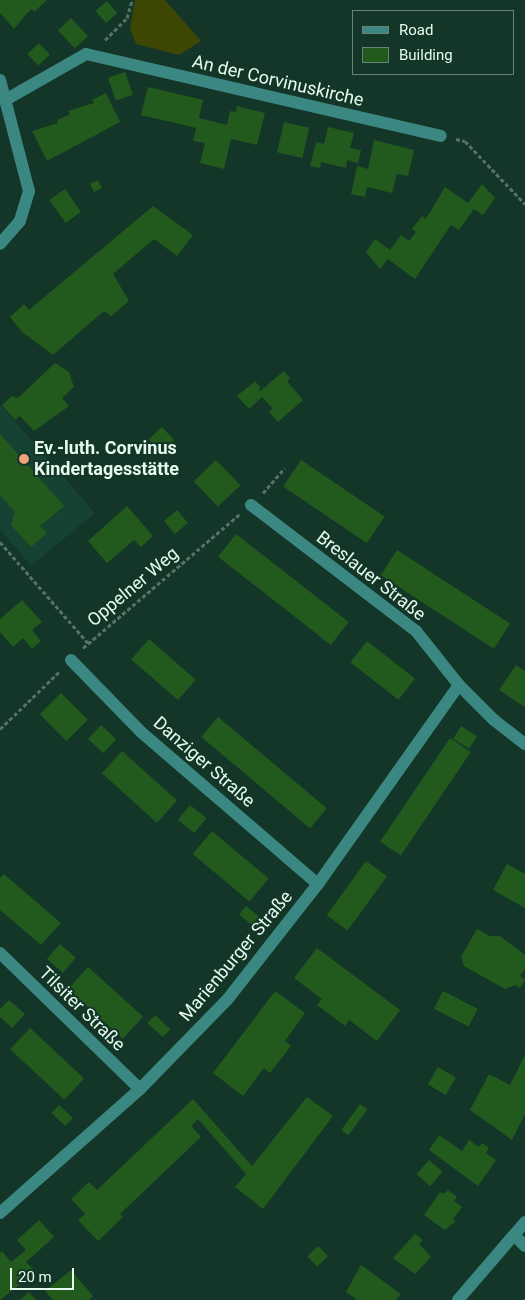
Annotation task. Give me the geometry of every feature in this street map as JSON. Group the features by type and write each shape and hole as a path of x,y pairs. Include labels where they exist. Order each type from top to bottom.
{"street":[{"path":"7,99 86,54"},
{"name":"An der Corvinuskirche","path":"86,54 440,136"},
{"path":"0,80 7,99 29,191 20,221 0,244"},
{"name":"Breslauer Straße","path":"251,505 416,631 459,685 494,720 525,744"},
{"name":"Danziger Straße","path":"72,660 141,732 318,884"},
{"name":"Marienburger Straße","path":"0,1213 140,1089 228,1000 318,884 459,685"},
{"name":"Tilsiter Straße","path":"0,953 140,1089"},
{"path":"458,1300 515,1236 525,1222"},
{"path":"515,1236 525,1246"}],"path":[{"path":"86,54 115,33 127,18 132,0"},
{"path":"440,136 464,141 525,204"},
{"name":"Oppelner Weg","path":"0,728 88,643 251,505 285,468"},
{"path":"0,542 88,643"}],"shaded area":[{"name":"Ev.-luth. Corvinus Kindertagesstätte","path":"0,404 95,513 31,566 0,530"}],"green space":[{"path":"135,0 165,0 201,41 179,55 136,44 130,29"}],"building":[{"path":"0,0 47,0 34,12 32,9 27,13 14,29 0,13"},
{"path":"107,1 117,13 106,23 96,11"},
{"path":"71,18 88,36 75,49 58,30"},
{"path":"39,43 50,55 38,66 27,54"},
{"path":"125,72 133,95 116,101 108,78"},
{"path":"148,87 203,100 199,118 227,125 230,111 236,112 237,106 265,113 257,145 231,139 224,169 200,163 205,143 193,141 196,128 141,115"},
{"path":"106,93 120,122 47,161 32,131 58,123 57,120 70,114 68,111 94,103 92,100"},
{"path":"284,122 309,128 302,158 277,152"},
{"path":"328,127 354,133 350,148 361,150 358,163 347,160 346,168 321,162 320,168 310,166 316,142 324,144"},
{"path":"374,140 414,150 408,176 397,174 392,193 367,187 365,197 351,194 357,166 368,169"},
{"path":"98,180 102,188 94,192 90,184"},
{"path":"482,184 495,198 483,215 474,209 459,230 451,225 415,279 388,259 380,269 366,252 375,239 390,250 401,235 409,241 416,232 412,229 422,216 426,219 445,187 468,203"},
{"path":"65,189 81,212 65,223 49,200"},
{"path":"153,206 193,235 177,256 154,239 113,274 129,301 111,316 104,311 53,355 22,332 10,317 24,304 29,310"},
{"path":"55,363 69,372 74,387 62,398 69,406 34,431 20,416 15,420 2,405 12,396 18,398"},
{"path":"284,371 290,378 287,381 303,400 278,422 269,412 273,409 262,397 249,409 237,396 255,381 260,387 259,392"},
{"path":"162,427 174,440 161,452 149,439"},
{"path":"0,434 64,506 40,526 47,533 31,547 11,525 15,512 0,495"},
{"path":"216,460 240,485 218,507 194,482"},
{"path":"301,460 385,516 367,543 283,487"},
{"path":"127,506 153,536 141,547 134,540 107,563 88,541"},
{"path":"177,510 188,523 175,534 164,521"},
{"path":"236,534 349,622 331,645 218,557"},
{"path":"397,550 510,624 494,649 381,575"},
{"path":"22,600 42,622 32,630 41,641 32,649 23,638 13,647 0,632 0,619"},
{"path":"149,639 196,680 178,700 131,659"},
{"path":"367,641 415,679 398,700 350,662"},
{"path":"516,665 525,671 525,707 499,690"},
{"path":"61,693 88,720 67,741 40,714"},
{"path":"218,717 327,808 310,828 201,737"},
{"path":"101,725 116,739 103,753 88,739"},
{"path":"461,726 477,736 469,749 453,739"},
{"path":"450,738 471,752 401,856 380,842"},
{"path":"122,751 177,801 157,823 102,773"},
{"path":"190,805 206,818 194,833 178,820"},
{"path":"212,831 269,879 249,902 193,854"},
{"path":"366,861 387,876 348,930 327,915"},
{"path":"507,864 525,874 525,908 493,890"},
{"path":"4,874 61,923 41,945 0,910 0,878"},
{"path":"246,906 261,918 254,927 239,915"},
{"path":"477,929 490,936 500,936 525,955 525,969 520,976 525,980 520,988 515,985 505,989 464,966 461,957"},
{"path":"60,944 76,958 63,973 47,959"},
{"path":"317,948 400,1010 377,1041 349,1020 345,1026 317,1005 322,999 294,978"},
{"path":"88,967 143,1017 123,1039 68,989"},
{"path":"275,991 305,1013 285,1041 291,1046 270,1073 264,1068 243,1096 213,1073"},
{"path":"443,991 478,1009 469,1027 434,1009"},
{"path":"9,1000 25,1014 12,1028 0,1017 0,1009"},
{"path":"155,1015 170,1029 163,1037 147,1023"},
{"path":"30,1028 84,1078 64,1100 10,1049"},
{"path":"525,1055 525,1114 512,1140 470,1110 489,1074 510,1085"},
{"path":"438,1067 456,1078 446,1095 428,1084"},
{"path":"307,1097 333,1116 263,1209 235,1187 246,1174 198,1119 191,1126 201,1137 120,1214 123,1217 98,1241 78,1220 85,1214 71,1199 89,1182 97,1190 193,1099 252,1166"},
{"path":"360,1104 367,1109 348,1135 341,1130"},
{"path":"59,1105 73,1118 65,1126 51,1113"},
{"path":"439,1135 462,1151 469,1140 479,1147 482,1143 489,1148 486,1153 496,1160 478,1186 429,1150"},
{"path":"429,1160 443,1172 430,1186 417,1174"},
{"path":"448,1190 457,1197 454,1201 462,1207 453,1219 456,1221 445,1230 424,1215 440,1192 444,1194"},
{"path":"39,1220 54,1237 26,1262 36,1272 0,1300 0,1253 2,1251 11,1262 26,1250 17,1240"},
{"path":"415,1234 423,1240 419,1244 431,1257 415,1274 393,1258"},
{"path":"318,1246 328,1256 317,1267 307,1257"},
{"path":"361,1265 401,1294 396,1300 357,1300 346,1292"},
{"path":"71,1270 93,1296 89,1300 53,1300 45,1291"},
{"path":"29,1292 36,1300 20,1300"}],"place":[{"name":"Ev.-luth. Corvinus Kindertagesstätte","path":"24,459"}]}
